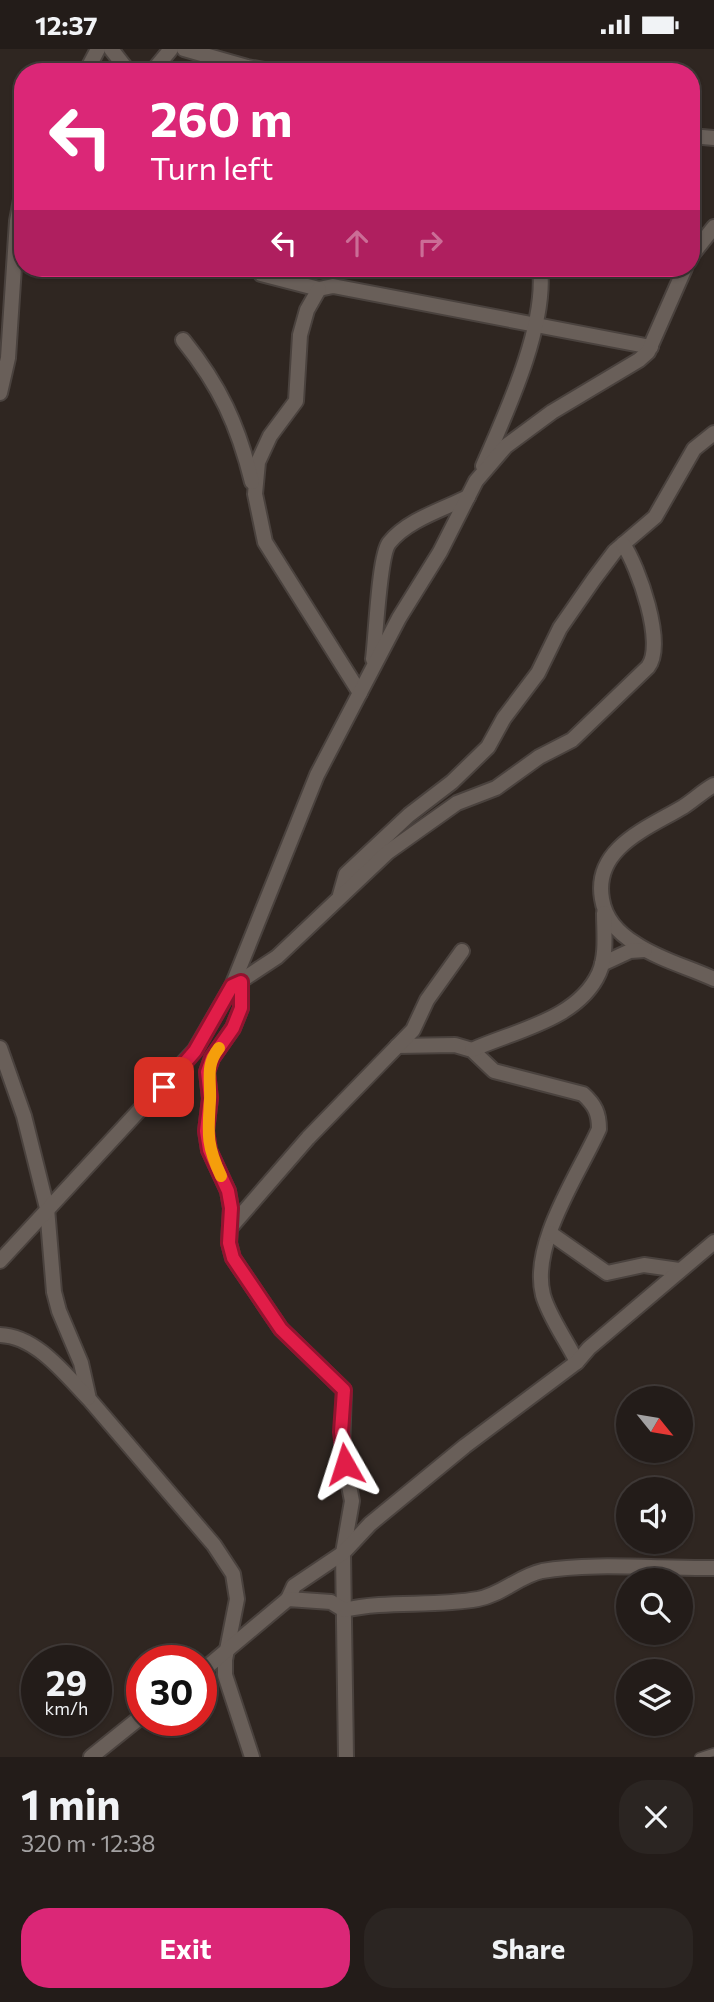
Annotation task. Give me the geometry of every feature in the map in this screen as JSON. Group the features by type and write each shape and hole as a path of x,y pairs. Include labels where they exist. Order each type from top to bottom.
{"street":[{"path":"111,49 122,63"},
{"path":"159,63 170,49"},
{"path":"184,49 233,63"},
{"path":"700,245 714,227"},
{"path":"0,393 6,372 15,277"},
{"path":"273,277 319,289 333,286 651,348"},
{"path":"0,1261 195,1051 236,984 317,775 468,497 508,410 533,326 541,290 540,277"},
{"path":"476,481 516,439 552,412 639,360 651,348 681,277"},
{"path":"255,494 258,462 270,436 296,401 300,335 307,310 319,289"},
{"path":"183,340 216,386 242,440 265,542 360,694"},
{"path":"0,355 6,372"},
{"path":"340,895 345,874 409,815 452,782 488,747 510,710 538,673 560,628 601,569 623,544 655,517 694,449 714,433"},
{"path":"372,671 387,545 397,534 468,497"},
{"path":"236,984 276,957 340,895 428,820 457,803 496,788 539,757 572,740 651,663 652,630 643,586 633,559 623,544"},
{"path":"472,1051 501,1037 544,1023 584,994 602,964 604,913 600,878 608,860 646,826 684,807 714,785"},
{"path":"604,913 619,932 646,950 714,979"},
{"path":"602,964 630,951 646,950"},
{"path":"230,1229 308,1138 422,1017 427,1000 462,951"},
{"path":"236,984 241,1008 233,1028 212,1058 207,1072 210,1098 206,1131 209,1150 228,1191 229,1243 233,1258 281,1329 344,1390 342,1450 352,1501 343,1553 346,1757"},
{"path":"397,1046 455,1045 472,1051 494,1071 583,1094 593,1104 599,1117 599,1129 550,1233 541,1282 544,1297 577,1362"},
{"path":"0,1048 24,1117 47,1209 54,1292 62,1324 81,1363 89,1399"},
{"path":"550,1233 607,1273 644,1265 680,1270"},
{"path":"217,1660 288,1599 294,1586 343,1553 370,1524 465,1446 577,1362 589,1348 714,1242"},
{"path":"0,1335 13,1336 41,1352 89,1399 214,1545 233,1574 237,1599 225,1660 228,1689 253,1757"},
{"path":"288,1599 331,1602 344,1610 365,1605 404,1606 479,1599 539,1572 585,1567 714,1568"},
{"path":"91,1757 126,1729"}],"lane":[{"path":"699,1757 714,1752"}],"slow traffic":[{"path":"219,1048 207,1072 210,1098 206,1131 209,1150 221,1176"}],"route":[{"path":"164,1087 195,1051 232,986 241,982 241,1008 233,1028 212,1058 207,1072 210,1098 206,1131 209,1150 228,1191 231,1208 229,1243 233,1258 281,1329 327,1370 344,1390 346,1398 341,1432 345,1464"}]}
